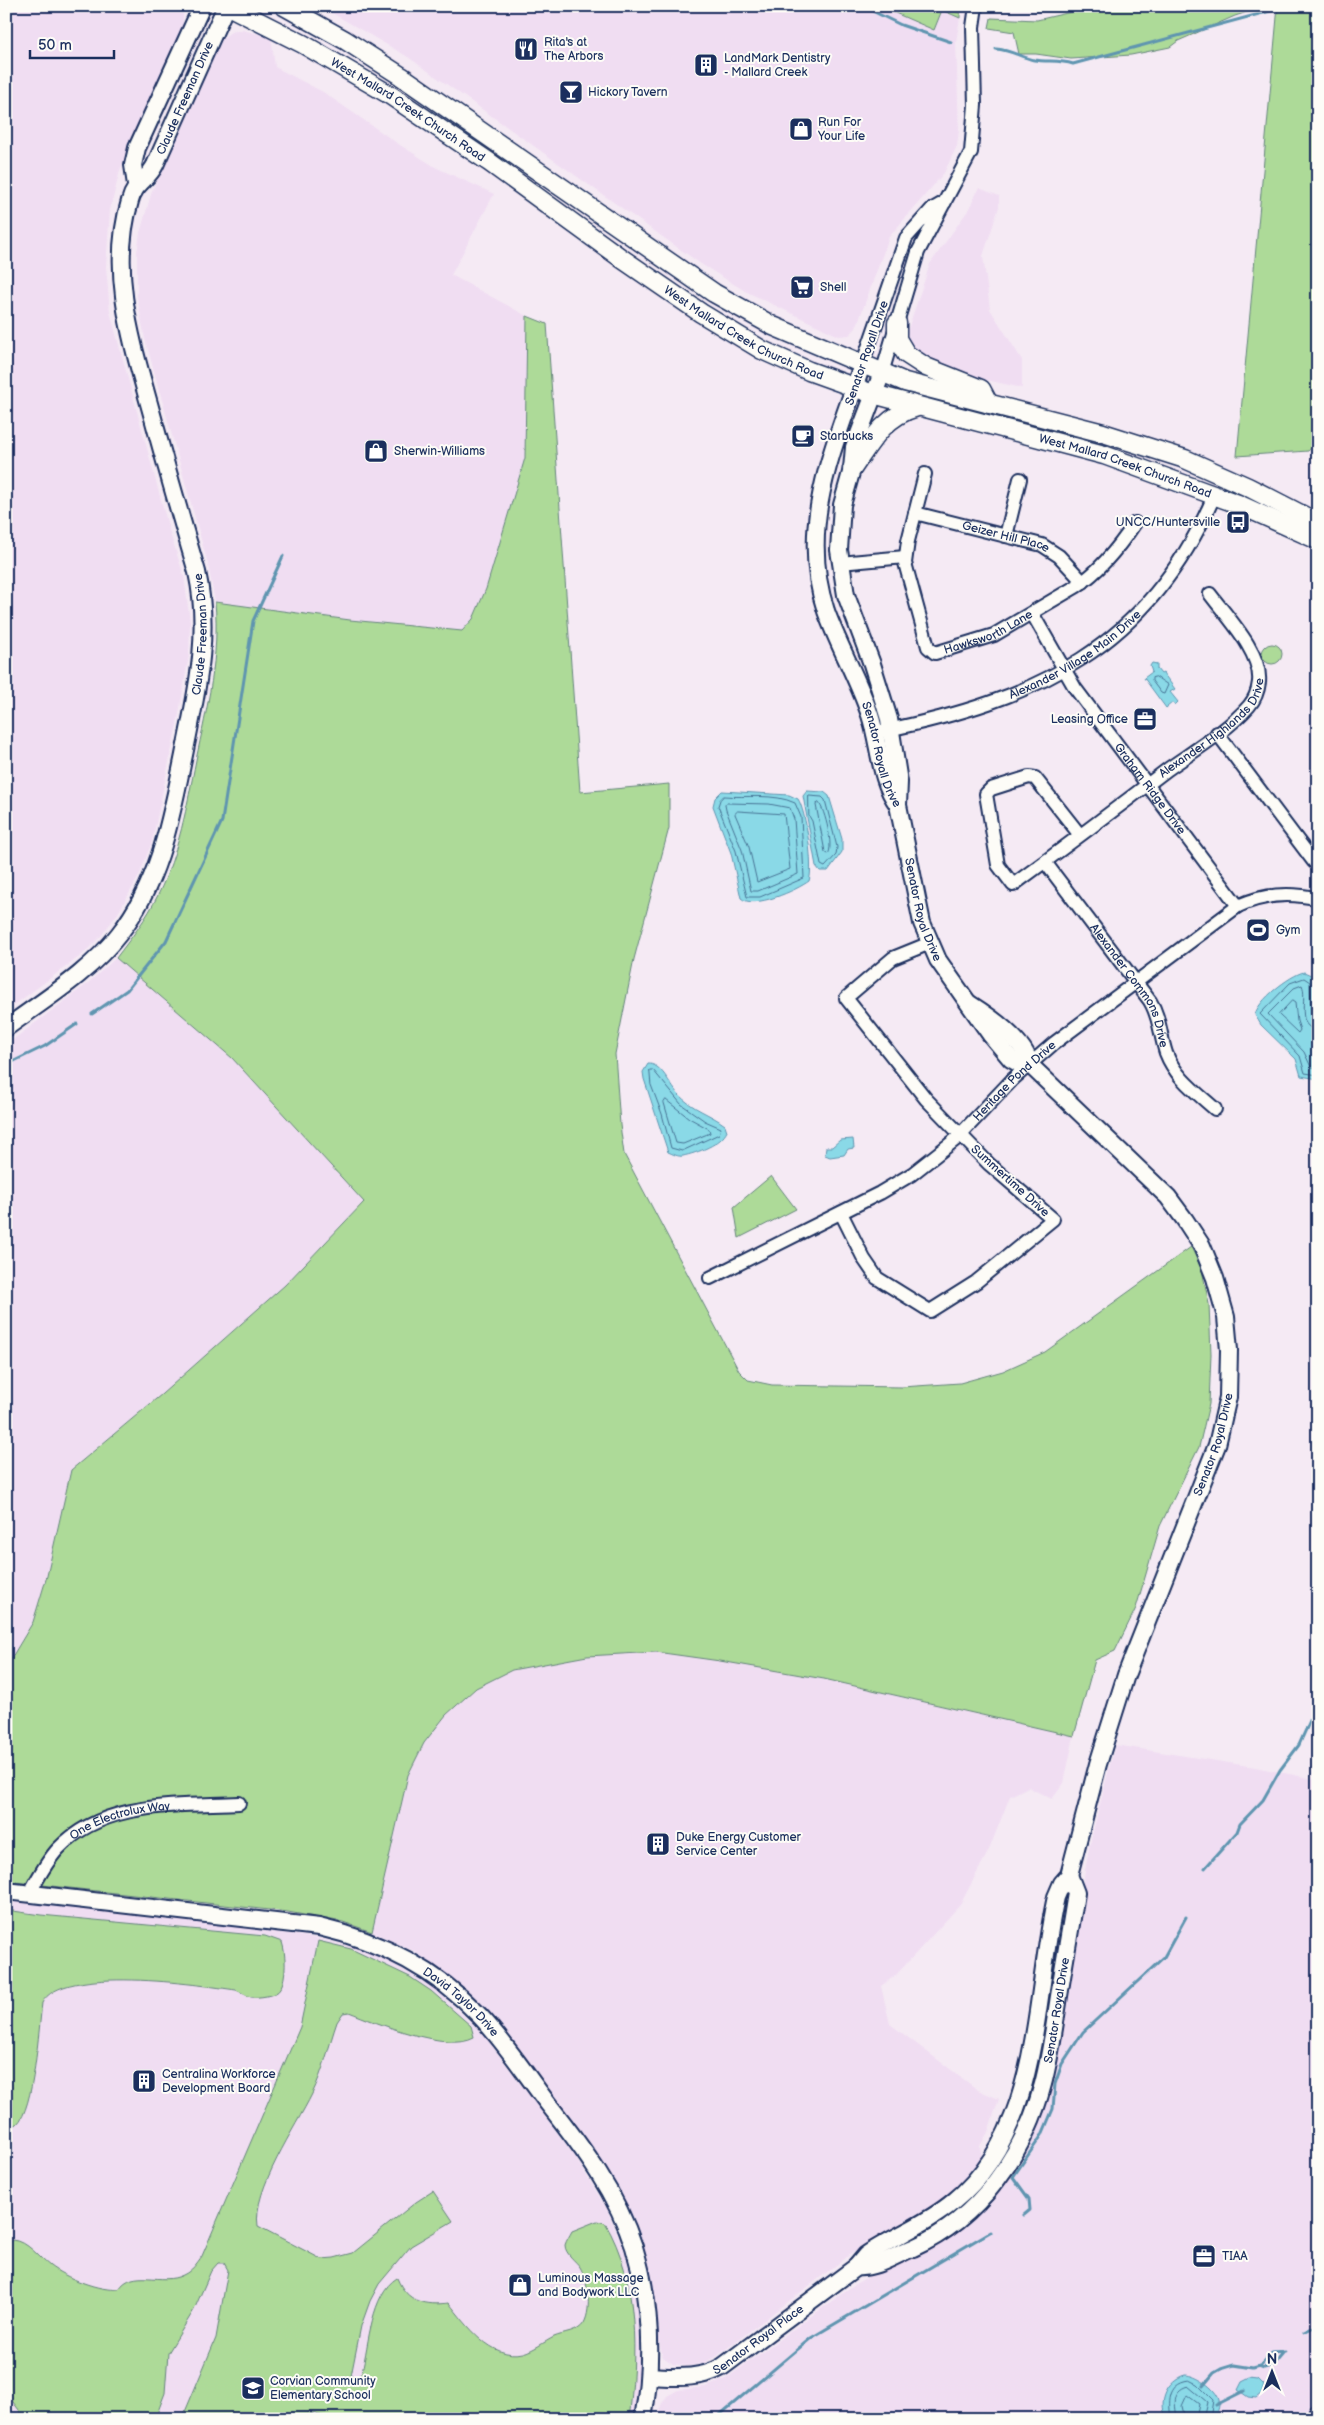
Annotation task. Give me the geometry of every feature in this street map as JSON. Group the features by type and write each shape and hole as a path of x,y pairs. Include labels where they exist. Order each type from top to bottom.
{"main road":[{"name":"West Mallard Creek Church Road","path":"227,6 303,44 390,95 490,162 621,258 736,335 784,361 855,388 916,408 1104,455 1214,496 1318,540"},
{"name":"West Mallard Creek Church Road","path":"284,6 345,40 401,76 714,293 773,326 905,382 1103,433 1185,459 1318,523"},
{"path":"897,322 897,339 906,354 926,367 981,389 989,404"},
{"path":"852,469 886,422 900,412 916,408"}],"street":[{"name":"Claude Freeman Drive","path":"6,1028 95,960 119,934 141,900 154,873 167,831 200,674 204,631 199,583 135,352 124,299 121,266 123,233 130,199 136,184 134,165 137,148 202,6"},
{"name":"Claude Freeman Drive","path":"136,184 147,177 155,165 227,6"},
{"name":"Senator Royall Drive","path":"898,805 899,782 891,729 877,676 846,595 840,563 842,505 852,469 854,447 882,373 917,257 972,152 975,105 973,27 976,6"},
{"name":"Senator Royall Drive","path":"898,805 886,783 865,701 826,610 817,570 816,529 820,490 906,238 931,210 945,202"},
{"name":"Hawksworth Lane","path":"925,474 905,557 907,576 928,647 932,652 940,653 994,635 1083,582 1121,545 1135,523"},
{"path":"1006,536 1020,479"},
{"name":"Alexander Village Main Drive","path":"874,732 996,701 1027,690 1065,670 1110,638 1162,586 1193,539 1214,496"},
{"name":"Geizer Hill Place","path":"915,513 1048,548 1059,556 1083,582"},
{"path":"840,563 905,557"},
{"name":"Alexander Highlands Drive","path":"1080,836 1035,778 1028,777 988,791 986,796 996,859 1004,875 1013,885 1080,836 1217,733 1252,702 1258,690 1259,674 1257,662 1251,650 1210,594"},
{"name":"Graham Ridge Drive","path":"1032,613 1075,688 1238,906"},
{"path":"1217,733 1314,862"},
{"name":"Senator Royal Drive","path":"898,805 918,911 930,943 947,975 970,1004 996,1023 1021,1047 1028,1055 1030,1065 1168,1197 1202,1246 1215,1278 1226,1317 1229,1350 1228,1397 1217,1445 1123,1683 1098,1764 1069,1874 1062,1883 1056,1897 1029,2061 1023,2088 1012,2120"},
{"name":"Alexander Commons Drive","path":"1045,862 1155,1010 1166,1052 1173,1067 1187,1084 1215,1109"},
{"name":"Heritage Pond Drive","path":"710,1278 841,1213 912,1174 960,1135 1013,1079 1053,1044 1238,906 1261,897 1273,895 1298,895 1318,899"},
{"name":"Summertime Drive","path":"841,1213 868,1267 882,1282 930,1311 958,1294 1009,1257 1053,1219 997,1172 926,1100 846,998 893,958 930,943"},
{"name":"One Electrolux Way","path":"30,1894 42,1871 60,1847 92,1825 119,1814 142,1809 239,1803"},
{"name":"Senator Royal Drive","path":"1020,2141 1035,2109 1047,2067 1076,1893 1069,1874"},
{"name":"David Taylor Drive","path":"6,1891 306,1925 332,1930 392,1951 449,1988 480,2017 517,2062 572,2136 618,2206 634,2248 645,2294 649,2335 649,2376 643,2419"},
{"name":"Senator Royal Place","path":"649,2376 691,2378 716,2370 856,2267 866,2255 937,2214 961,2196 991,2158 1012,2120"},
{"name":"Senator Royal Place","path":"856,2267 878,2264 920,2244 955,2224 981,2199 1020,2141"},
{"path":"1311,2419 1318,2410"}],"shaded area":[{"path":"6,6 181,6 183,10 183,27 120,170 110,210 106,266 110,312 170,533 184,576 190,622 189,655 178,719 152,842 139,876 118,913 101,936 83,954 6,1011"},
{"path":"320,6 879,6 934,30 942,10 960,18 956,42 959,130 957,146 944,173 889,237 856,328 849,335 839,336 745,291 701,264 408,57"},
{"path":"242,30 271,37 275,67 323,92 437,168 494,194 451,275 527,316 525,458 486,589 473,619 462,631 350,620 215,602 208,564 145,339 137,296 137,252 140,233 152,191 220,40 231,32"},
{"path":"979,188 999,196 999,207 983,256 990,309 1022,360 1022,388 952,372 915,353 908,344 907,332 930,264 969,209"},
{"path":"116,958 232,1058 364,1202 285,1285 162,1394 71,1470 47,1576 33,1622 6,1667 6,1045 87,984"},
{"path":"656,1652 824,1679 1074,1736 1064,1783 1052,1799 1028,1787 1010,1796 989,1850 960,1905 896,1975 881,1986 890,2024 978,2090 999,2099 988,2132 980,2146 982,2160 966,2181 922,2219 851,2254 717,2356 704,2363 689,2366 673,2364 663,2357 660,2346 654,2290 633,2216 605,2166 581,2132 504,2029 478,2000 414,1951 372,1932 408,1775 424,1743 446,1715 476,1688 512,1670 587,1656"},
{"name":"TIAA","path":"1115,1745 1255,1767 1318,1780 1318,2419 659,2419 661,2405 667,2396 678,2390 705,2387 724,2380 855,2284 894,2263 1009,2171 1066,1978 1090,1843"},
{"path":"6,1901 248,1927 321,1939 365,1950 436,1990 484,2035 574,2155 607,2209 626,2255 637,2310 640,2367 633,2419 6,2419"}],"green space":[{"path":"879,6 933,6 960,13 960,18 942,10 934,30"},
{"path":"1097,6 1266,6 1235,16 1178,41 1170,47 1131,55 1071,59 1036,54 1019,54 1014,32 989,28 991,18 1037,20"},
{"path":"1278,6 1318,6 1318,442 1308,451 1237,456"},
{"path":"527,316 547,324 580,792 669,784 669,828 634,959 615,1054 624,1154 739,1371 748,1380 772,1385 902,1387 960,1383 1003,1371 1045,1352 1191,1247 1202,1270 1209,1304 1211,1354 1209,1404 1199,1447 1160,1526 1136,1608 1115,1651 1095,1660 1074,1736 824,1679 720,1661 656,1652 587,1656 512,1670 476,1688 446,1715 424,1743 408,1775 372,1932 343,1922 288,1912 6,1881 6,1667 33,1622 47,1576 71,1470 162,1394 285,1285 364,1202 232,1058 116,958 154,903 172,862 182,829 212,681 216,642 215,602 350,620 462,631 473,619 486,589 525,458"},
{"path":"1272,644 1279,647 1282,654 1279,661 1272,664 1265,661 1262,654 1265,647"},
{"path":"771,1176 796,1209 739,1238 734,1207"},
{"path":"6,1910 265,1936 282,1942 285,1959 284,1978 278,1991 271,1995 258,1997 249,1996 236,1990 193,1984 133,1980 102,1980 75,1984 54,1991 42,2003 35,2067 28,2102 17,2124 6,2128"},
{"path":"318,1941 351,1949 410,1977 431,1991 471,2026 474,2037 462,2041 430,2039 394,2029 349,2012 343,2013 337,2022 316,2086 268,2177 258,2211 258,2226 321,2259 353,2253 416,2202 433,2191 453,2221 411,2246 379,2284 370,2301 361,2326 350,2381 357,2380 362,2371 376,2307 388,2285 397,2278 406,2292 417,2301 432,2304 449,2303 481,2339 500,2351 511,2354 523,2353 554,2337 578,2329 584,2323 588,2310 587,2287 580,2267 569,2254 565,2245 572,2231 597,2221 605,2223 616,2245 630,2293 634,2344 629,2419 335,2419 308,2412 321,2419 182,2419 216,2338 228,2270 224,2263 218,2263 211,2271 194,2310 168,2353 165,2393 155,2419 26,2419 6,2393 6,2247 13,2240 28,2246 50,2266 64,2275 93,2286 111,2289 119,2289 132,2279 175,2278 192,2269 202,2256 300,2027"}],"water":[{"path":"1152,663 1157,664 1157,669 1161,674 1163,673 1175,689 1170,692 1178,702 1175,705 1173,702 1166,708 1144,678 1152,672 1150,666"},
{"path":"722,791 789,795 798,799 804,815 808,839 811,864 809,881 795,889 765,900 755,902 741,898 731,853 713,806 715,798"},
{"path":"807,791 824,792 829,796 842,839 842,852 828,871 820,871 816,866 803,796"},
{"path":"1304,972 1311,975 1315,980 1314,1005 1318,1031 1318,1079 1301,1076 1296,1059 1261,1025 1255,1015 1257,1009 1275,989"},
{"path":"648,1064 657,1067 678,1094 695,1108 725,1125 727,1131 720,1140 702,1150 683,1156 677,1156 668,1152 644,1079 643,1072"},
{"path":"853,1139 854,1148 848,1149 844,1155 830,1157 825,1155 826,1147 832,1147 840,1140"},
{"path":"1185,2375 1195,2377 1205,2383 1217,2395 1219,2405 1214,2419 1166,2417 1163,2404 1166,2392 1173,2381"},
{"path":"1250,2378 1258,2379 1264,2385 1262,2393 1256,2398 1248,2397 1238,2390 1242,2382"}],"waterway":[{"path":"862,6 901,25 951,42"},
{"path":"996,49 1034,60 1073,64 1278,9 1303,6"},
{"path":"92,1014 127,990 166,941 222,821 253,621 283,556"},
{"path":"6,1065 45,1046 77,1024"},
{"path":"1205,1868 1237,1832 1240,1824 1263,1800 1280,1770 1299,1745 1312,1716 1318,1711"},
{"path":"1024,2215 1030,2210 1029,2199 1013,2177 1042,2135 1053,2109 1055,2084 1062,2064 1083,2032 1164,1957 1186,1917"},
{"path":"715,2419 811,2338 990,2232"},
{"path":"1318,2295 1316,2300 1318,2306"},
{"path":"1304,2332 1318,2325"},
{"path":"1203,2386 1214,2373 1221,2369 1234,2365 1253,2368 1260,2366 1272,2353 1285,2352"},
{"path":"1259,2366 1264,2368 1273,2365 1283,2353"},
{"path":"1216,2405 1244,2391"}],"place":[{"name":"Rita's at The Arbors","path":"526,49"},
{"name":"LandMark Dentistry - Mallard Creek","path":"706,65"},
{"name":"Hickory Tavern","path":"571,92"},
{"name":"Run For Your Life","path":"801,129"},
{"name":"Shell","path":"802,287"},
{"name":"Starbucks","path":"803,436"},
{"name":"Sherwin-Williams","path":"376,451"},
{"name":"UNCC/Huntersville","path":"1238,522"},
{"name":"Leasing Office","path":"1145,719"},
{"name":"Gym","path":"1258,930"},
{"name":"Duke Energy Customer Service Center","path":"658,1844"},
{"name":"Centralina Workforce Development Board","path":"144,2081"},
{"name":"TIAA","path":"1204,2256"},
{"name":"Luminous Massage and Bodywork LLC","path":"520,2285"},
{"name":"Corvian Community Elementary School","path":"253,2388"}]}
